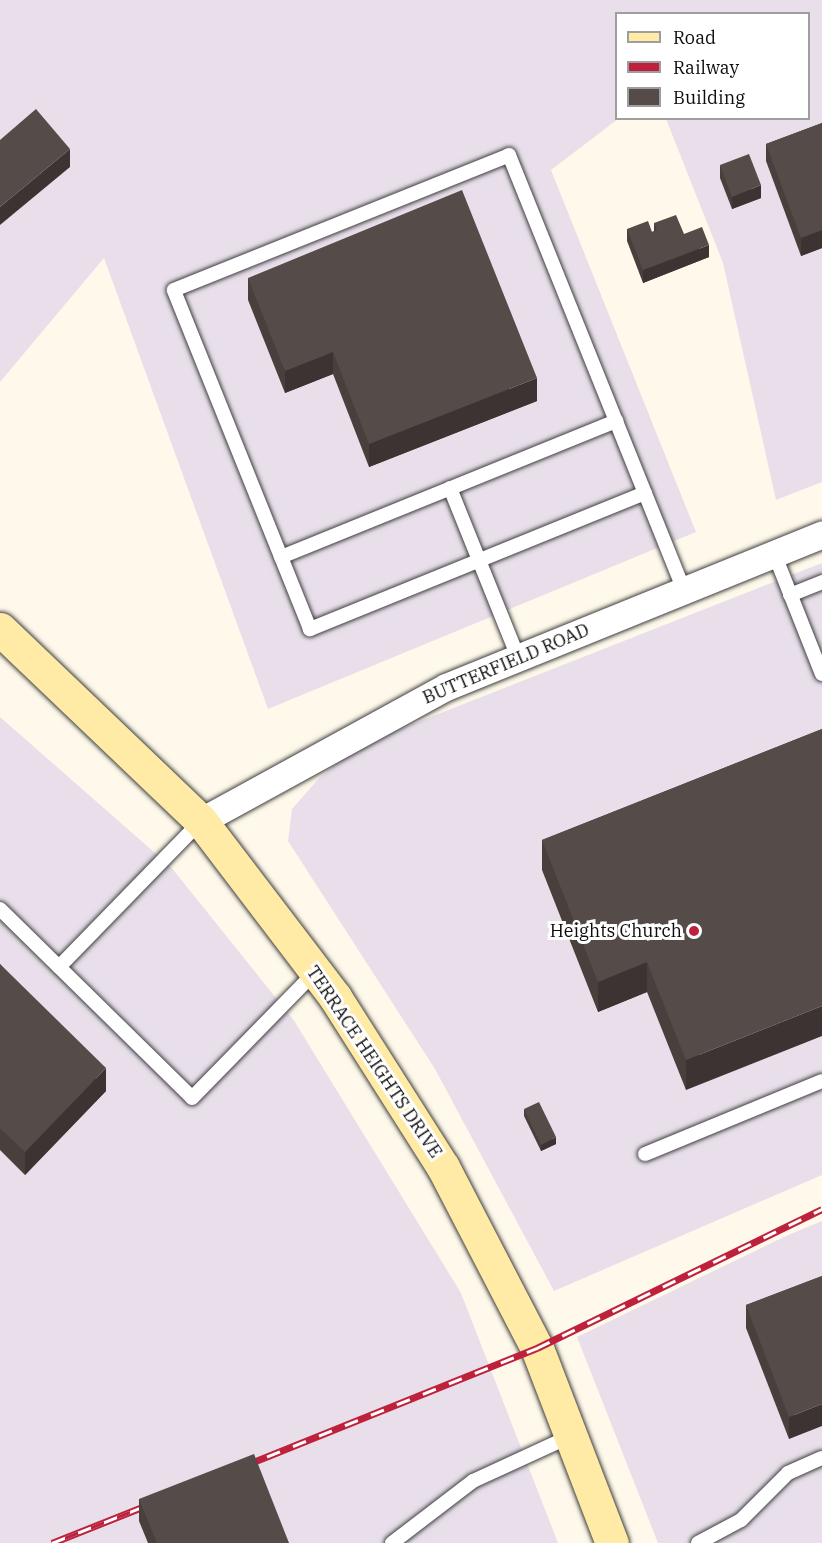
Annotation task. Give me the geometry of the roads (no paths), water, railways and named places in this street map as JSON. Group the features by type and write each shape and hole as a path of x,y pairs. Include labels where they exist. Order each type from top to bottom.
{"main road":[{"name":"TERRACE HEIGHTS DRIVE","path":"0,629 201,821 335,997 443,1167 537,1348 612,1543"}],"street":[{"name":"BUTTERFIELD ROAD","path":"201,821 446,687 822,534"}],"lane":[{"path":"645,493 310,629 174,290 509,155 645,493 684,590"},
{"path":"281,557 616,421"},
{"path":"450,489 518,657"},
{"path":"774,553 822,674"},
{"path":"790,595 822,582"},
{"path":"59,967 201,821"},
{"path":"0,909 192,1098 315,972"},
{"path":"645,1154 822,1082"},
{"path":"392,1543 473,1481 571,1436"},
{"path":"698,1543 741,1520 788,1473 822,1458"}],"railway":[{"path":"241,1467 537,1348 822,1209"},
{"path":"52,1543 155,1502"}],"place":[{"name":"Heights Church","path":"694,931"}]}
